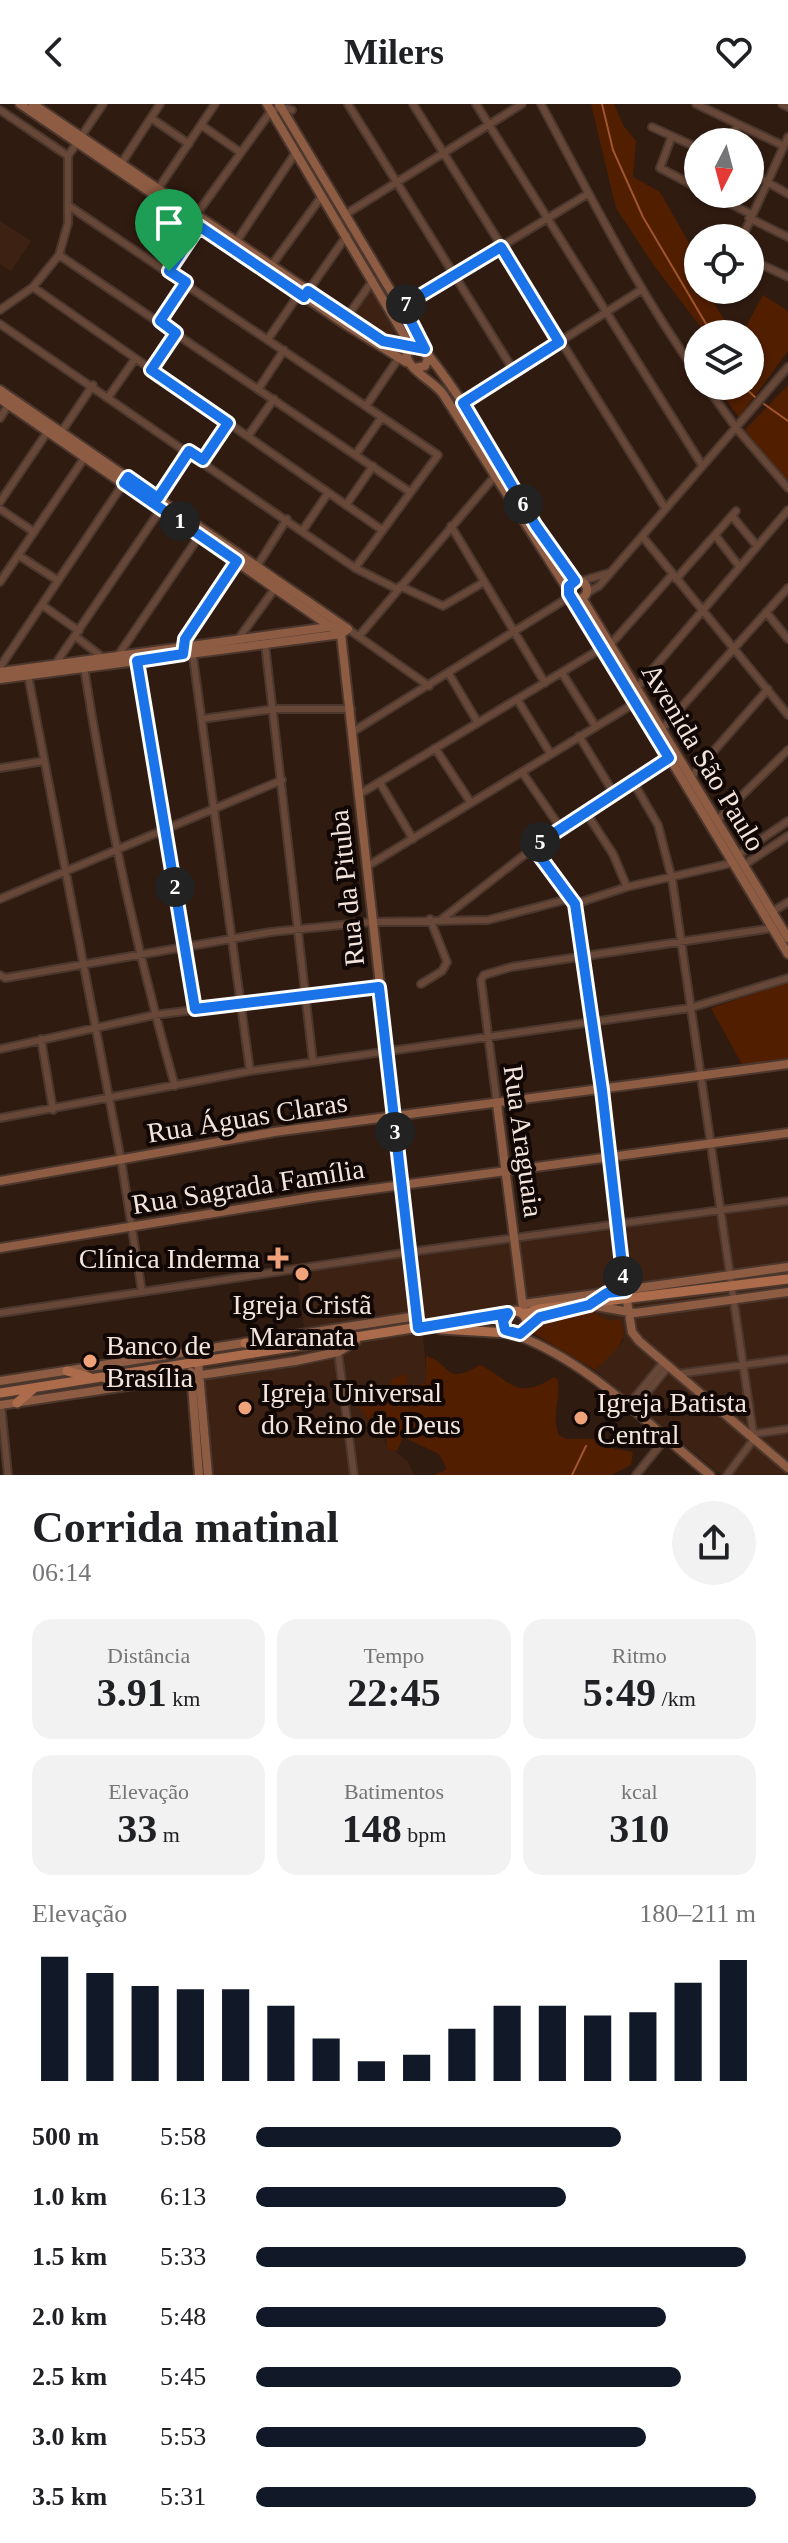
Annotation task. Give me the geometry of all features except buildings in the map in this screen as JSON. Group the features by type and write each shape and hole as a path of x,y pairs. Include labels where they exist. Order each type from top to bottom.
{"main road":[{"path":"67,1371 105,1378 508,1313 525,1314 626,1296 788,1279"},
{"path":"508,1313 503,1326 513,1334"},
{"path":"513,1334 525,1314"},
{"path":"0,1393 438,1329 513,1334"},
{"path":"245,1343 269,1350"},
{"path":"192,1351 195,1363"},
{"path":"105,1378 140,1384"},
{"path":"17,1403 34,1388"}],"street":[{"path":"20,104 121,164 271,266 304,294"},
{"path":"33,104 44,107 79,140 199,226 304,294 383,341 427,352 425,366 415,368"},
{"path":"0,310 33,287 59,255 69,206 68,156 103,104"},
{"path":"121,164 160,104"},
{"path":"158,189 215,104"},
{"path":"279,125 301,104"},
{"path":"348,104 514,371"},
{"path":"413,104 665,508"},
{"path":"476,104 702,465"},
{"path":"346,214 522,104"},
{"path":"541,104 586,195 641,290 684,354"},
{"path":"696,104 785,149"},
{"path":"782,104 788,107"},
{"path":"269,107 280,106"},
{"name":"Avenida São Paulo","path":"280,106 290,114 427,352 463,403 536,526 578,581 635,703 735,859 744,865 788,938"},
{"path":"269,107 347,235 410,347"},
{"path":"196,215 269,107"},
{"path":"0,110 68,156"},
{"path":"151,118 189,144"},
{"path":"736,128 738,124"},
{"path":"201,125 240,152"},
{"path":"652,127 684,142"},
{"path":"672,136 659,165 662,172 684,182"},
{"path":"747,224 788,137"},
{"path":"236,242 296,152"},
{"path":"764,182 788,194"},
{"path":"403,306 586,195"},
{"path":"271,266 322,196"},
{"path":"69,206 186,282 438,455 355,568"},
{"path":"735,208 788,237"},
{"path":"169,271 199,226"},
{"path":"268,339 347,235"},
{"path":"59,255 410,492"},
{"path":"764,266 788,277"},
{"path":"347,317 373,280"},
{"path":"160,321 186,282"},
{"path":"33,287 382,530"},
{"path":"463,403 641,290"},
{"name":"Avenida São Paulo","path":"304,294 415,368 443,394 570,595 636,689 691,777 788,954"},
{"path":"0,324 203,460 355,568 439,606 450,605 484,582"},
{"path":"151,370 176,333"},
{"path":"366,406 410,347"},
{"path":"259,388 284,350"},
{"path":"109,396 135,359"},
{"path":"570,595 584,595 599,586 702,465 784,378 788,367"},
{"path":"62,431 93,385"},
{"path":"0,390 62,431 161,509 341,629 359,636 429,686"},
{"path":"0,399 85,457 158,498 341,629"},
{"path":"248,436 274,399"},
{"path":"716,400 788,488"},
{"path":"0,418 9,404"},
{"path":"356,454 382,417"},
{"path":"203,460 228,423"},
{"path":"0,502 4,489 48,431"},
{"path":"158,498 189,451"},
{"path":"0,582 85,457"},
{"path":"346,505 373,466"},
{"path":"359,636 495,476"},
{"path":"126,480 0,669 27,672 137,661 239,638 341,629"},
{"path":"303,530 328,493"},
{"path":"0,509 34,532"},
{"path":"56,663 161,509"},
{"path":"636,689 788,510"},
{"path":"358,795 606,646 734,514 757,546"},
{"path":"257,566 287,519"},
{"path":"451,526 545,683"},
{"path":"119,654 200,535"},
{"path":"715,535 739,566"},
{"path":"642,536 788,715"},
{"path":"18,555 57,580"},
{"path":"237,561 187,650 202,719 250,1071"},
{"path":"354,731 515,633 570,595 578,581 609,573"},
{"path":"239,638 276,587"},
{"path":"661,730 788,588"},
{"path":"42,605 102,657"},
{"path":"766,612 788,639"},
{"path":"0,679 56,663 119,654 265,644 341,629"},
{"name":"Rua da Pituba","path":"341,629 418,1328"},
{"path":"265,644 313,1062"},
{"path":"137,661 195,1009"},
{"path":"84,667 116,850 139,955 175,1086"},
{"path":"27,672 121,1160 142,1292"},
{"path":"562,673 596,727"},
{"path":"449,674 478,723"},
{"path":"691,777 768,689"},
{"path":"517,699 550,753"},
{"path":"366,867 635,703"},
{"path":"202,719 274,709 351,709"},
{"path":"579,736 613,792"},
{"path":"435,748 471,803"},
{"path":"717,820 788,750"},
{"path":"442,919 560,827 669,758"},
{"path":"0,768 44,761"},
{"path":"522,772 560,827"},
{"path":"0,899 282,780"},
{"path":"632,780 658,825 672,879 753,1437"},
{"path":"380,783 413,839"},
{"path":"585,811 613,854 627,887"},
{"path":"2,976 297,930 371,922 488,920 672,879 735,859 787,825"},
{"path":"744,865 788,836"},
{"path":"533,847 573,901 593,1023 628,1313 634,1336 788,1468"},
{"path":"772,912 788,902"},
{"path":"421,984 442,971 447,962 430,919"},
{"path":"583,958 773,928"},
{"name":"Rua Araguaia","path":"525,1314 488,1037 483,976 511,967 583,958"},
{"path":"0,1118 109,1100 250,1071 690,1008 788,978"},
{"path":"0,1049 154,1015 379,987"},
{"path":"41,1039 53,1110"},
{"name":"Rua Águas Claras","path":"0,1181 274,1132 788,1064"},
{"name":"Rua Sagrada Família","path":"0,1248 402,1184 788,1133"},
{"path":"0,1313 515,1237 788,1201"},
{"path":"525,1314 607,1293 626,1296 788,1267"},
{"path":"589,1305 628,1313 788,1292"},
{"path":"589,1305 607,1293"},
{"path":"0,1381 417,1316"},
{"path":"513,1334 562,1357 601,1383 710,1475"},
{"path":"5,1472 0,1405 338,1352 356,1341"},
{"path":"338,1352 354,1475"},
{"path":"676,1374 788,1359"},
{"path":"195,1363 208,1475"},
{"path":"630,1409 666,1365"},
{"path":"196,1376 199,1475"},
{"path":"727,1475 753,1437 788,1429"},
{"path":"636,1475 665,1439"}],"shaded area":[{"path":"591,104 614,104 623,125 636,141 633,177 660,192 684,234 684,304 714,304 725,320 695,320 655,267 616,208"},
{"path":"0,221 31,241 11,271 0,264"},
{"path":"378,277 432,373 348,318"},
{"path":"764,296 788,311 788,351 764,383 764,320 750,320 758,304 764,304"},
{"path":"788,385 788,483 745,430"},
{"path":"726,400 752,400 739,417"},
{"path":"788,982 788,1060 744,1068 711,1008"},
{"path":"788,1201 788,1475 721,1475 595,1370 624,1340 610,1321 534,1326 533,1333 422,1322 427,1383 405,1389 406,1375 392,1379 393,1391 363,1392 368,1421 371,1415 382,1419 385,1443 408,1462 414,1475 205,1475 195,1363 306,1342 296,1266 412,1254"},
{"path":"592,1312 610,1321 619,1319 623,1327 622,1341 595,1370 533,1333 534,1326 542,1320"},
{"path":"426,1356 448,1371 459,1374 480,1365 522,1388 530,1388 554,1377 559,1387 556,1422 559,1435 567,1439 607,1439 615,1449 633,1452 631,1465 612,1475 434,1475 447,1469 439,1454 403,1437 397,1451 388,1450 382,1419 372,1415 368,1421 359,1406 363,1403 363,1392 393,1391 391,1379 407,1374 406,1388 426,1383"}],"waterway":[{"path":"602,104 613,150 643,217 704,320"},
{"path":"764,404 788,421"},
{"path":"572,1475 586,1446"}],"place":[{"name":"Clínica Inderma","path":"278,1258"},
{"name":"Igreja Cristã Maranata","path":"302,1274"},
{"name":"Banco de Brasília","path":"90,1361"},
{"name":"Igreja Universal do Reino de Deus","path":"245,1408"},
{"name":"Igreja Batista Central","path":"581,1418"}],"route":[{"path":"199,226 304,297 308,291 383,341 410,348 417,345 425,349 403,306 501,247 559,342 463,403 536,526 575,581 569,586 569,594 669,758 533,847 575,904 602,1090 625,1291 607,1293 589,1305 540,1317 520,1334 505,1330 503,1321 508,1313 418,1328 379,987 195,1009 137,661 183,654 185,639 237,561 124,483 128,477 158,498 189,451 203,460 228,423 151,370 176,333 160,321 186,282 169,271 199,226"}]}
